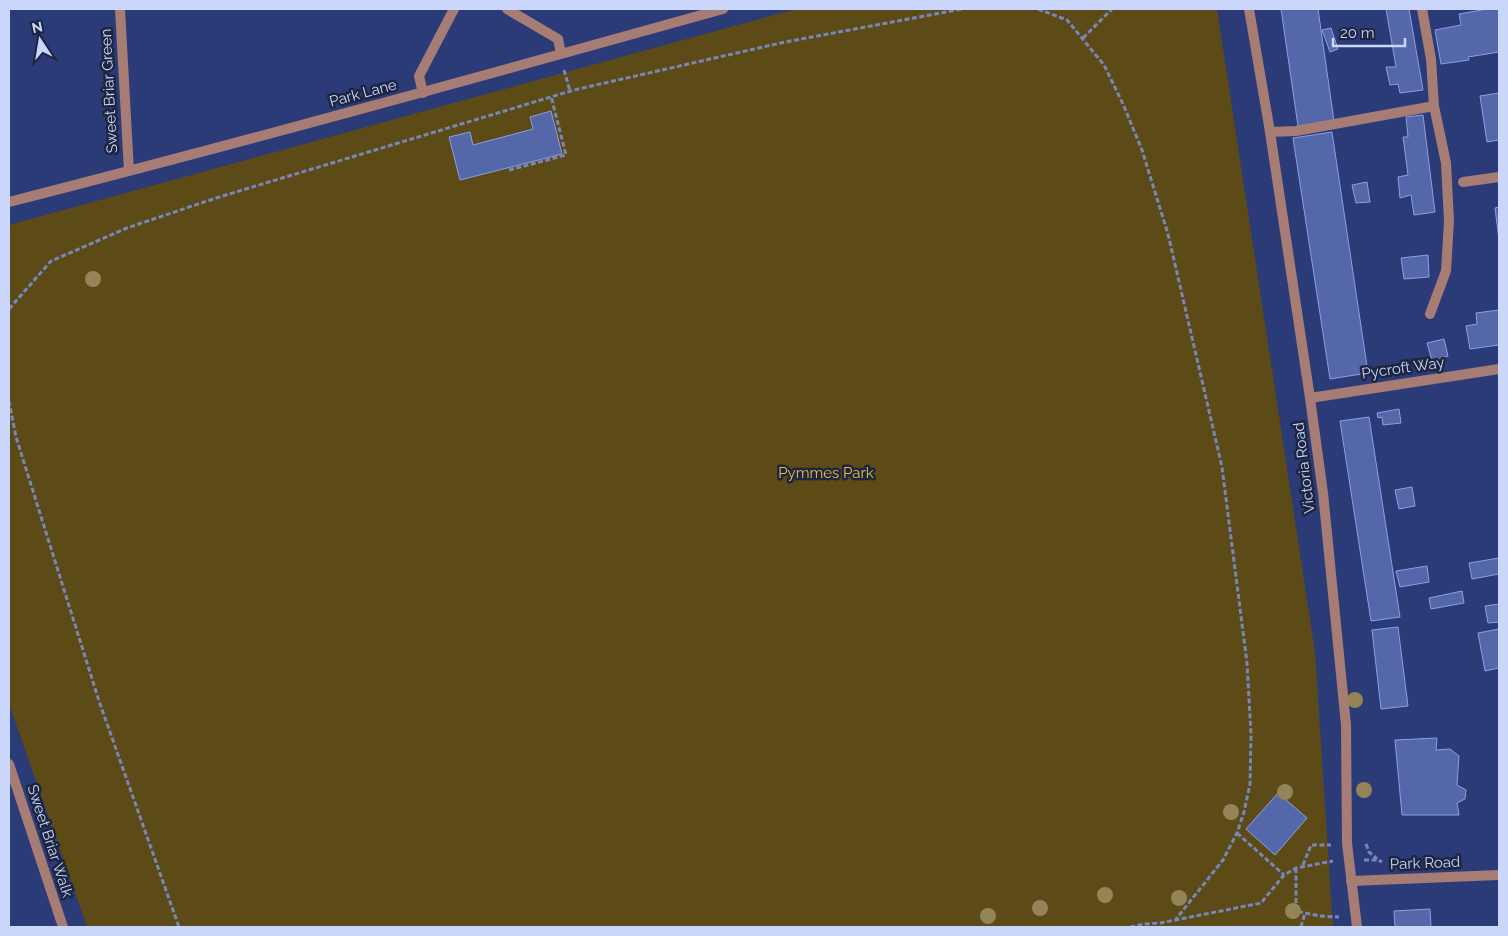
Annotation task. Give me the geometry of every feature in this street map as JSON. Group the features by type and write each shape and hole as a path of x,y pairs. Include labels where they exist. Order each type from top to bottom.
{"street":[{"name":"Sweet Briar Green","path":"120,9 129,171"},
{"path":"423,92 419,76 454,9"},
{"path":"507,9 558,39 561,52"},
{"name":"Park Lane","path":"9,202 423,92 561,52 723,9"},
{"name":"Victoria Road","path":"1249,9 1270,132 1310,398 1322,493 1346,725 1347,843 1356,927"},
{"path":"1422,9 1431,59 1434,106 1446,163 1449,221 1446,272 1430,314"},
{"path":"1270,132 1296,131 1434,106"},
{"path":"1463,182 1499,177"},
{"name":"Pycroft Way","path":"1310,398 1499,369"},
{"name":"Sweet Briar Walk","path":"9,764 63,927"},
{"name":"Park Road","path":"1351,881 1499,875"}],"path":[{"path":"9,309 51,260 127,228 225,195 570,91 786,42 962,9"},
{"path":"1038,9 1067,20 1104,65 1142,150 1168,234 1222,467 1247,663 1252,734 1250,784 1237,833 1223,860 1176,919"},
{"path":"1083,38 1112,9"},
{"path":"563,65 570,91"},
{"path":"509,170 566,155 551,96"},
{"path":"9,401 16,437 98,701 179,927"},
{"path":"1237,833 1284,875"},
{"path":"1361,842 1365,842 1369,852 1378,860 1378,868"},
{"path":"1303,865 1311,845 1334,844"},
{"path":"1130,927 1144,924 1160,925 1176,919 1262,903 1284,875 1296,868 1303,865 1333,862"},
{"path":"1296,868 1296,911 1320,916 1343,917"},
{"path":"1301,927 1305,913"}],"green space":[{"name":"Pymmes Park","path":"796,9 1217,9 1315,652 1333,927 87,927 9,704 9,225"}],"building":[{"path":"1281,9 1318,9 1334,121 1298,126"},
{"path":"1386,9 1409,9 1423,90 1400,93 1398,84 1390,85 1386,67 1396,67"},
{"path":"1499,9 1499,52 1468,57 1469,60 1441,64 1435,30 1461,25 1459,14"},
{"path":"1331,28 1338,49 1330,52 1322,30"},
{"path":"1499,93 1499,140 1487,142 1480,96"},
{"path":"551,111 562,154 460,180 449,137 470,132 473,145 533,129 530,117"},
{"path":"1423,115 1435,212 1414,215 1411,195 1400,198 1398,177 1408,175 1403,137 1408,137 1406,117"},
{"path":"1332,132 1368,373 1330,379 1293,138"},
{"path":"1367,182 1370,202 1356,203 1352,185"},
{"path":"1499,207 1499,240 1495,208"},
{"path":"1428,255 1429,277 1404,279 1401,258"},
{"path":"1499,310 1499,345 1470,349 1466,326 1477,324 1476,313"},
{"path":"1444,339 1448,356 1432,361 1427,343"},
{"path":"1399,409 1401,423 1383,425 1382,417 1378,418 1377,413"},
{"path":"1369,417 1400,617 1371,621 1340,421"},
{"path":"1412,487 1415,506 1399,509 1395,490"},
{"path":"1499,558 1499,574 1472,579 1469,563"},
{"path":"1427,566 1429,582 1400,587 1396,571"},
{"path":"1462,591 1464,603 1431,609 1429,598"},
{"path":"1499,604 1499,622 1488,623 1485,606"},
{"path":"1398,627 1408,706 1381,709 1372,630"},
{"path":"1499,629 1499,668 1485,671 1478,633"},
{"path":"1437,738 1436,750 1450,749 1459,756 1457,785 1466,790 1465,799 1457,803 1459,815 1402,815 1395,740"},
{"path":"1278,793 1307,818 1275,855 1246,829"},
{"path":"1430,909 1431,927 1395,927 1394,911"}]}
